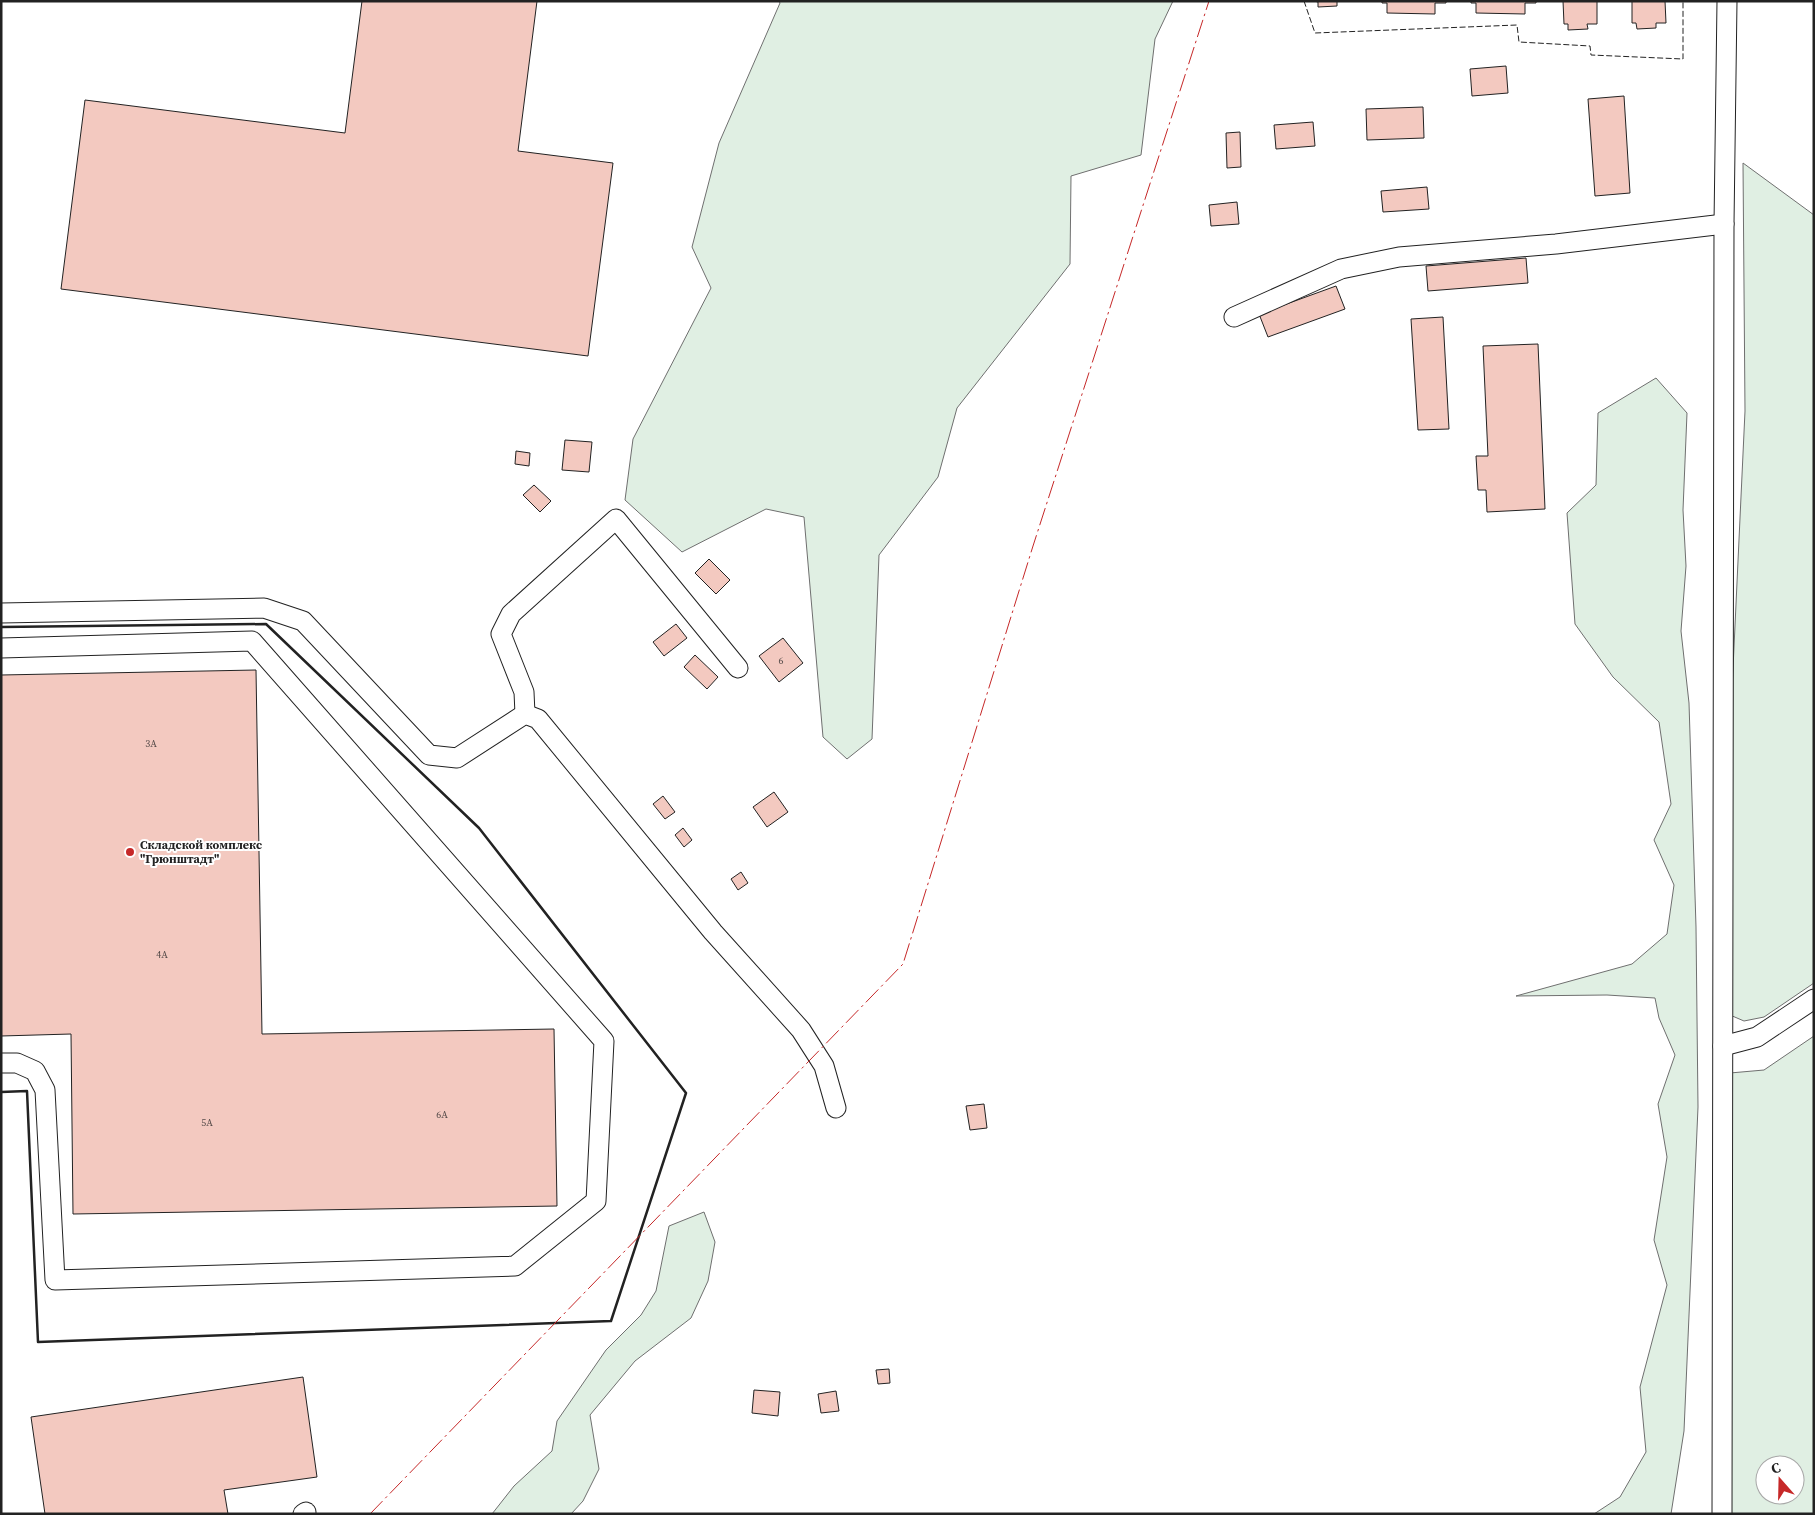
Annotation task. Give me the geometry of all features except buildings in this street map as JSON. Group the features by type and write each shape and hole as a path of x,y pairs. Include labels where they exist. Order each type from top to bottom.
{"street":[{"path":"1722,1514 1724,224 1727,1"},
{"path":"1234,317 1341,269 1399,257 1556,244 1724,224"},
{"path":"525,714 524,692 501,634 511,614 616,519 738,668"},
{"path":"1,613 264,608 303,621 429,754 457,758 525,714"},
{"path":"1,648 252,641 604,1041 596,1201 515,1266 55,1280 45,1090 35,1071 17,1063 1,1063"},
{"path":"525,714 538,719 713,932 801,1030 824,1066 836,1108"},
{"path":"1723,1046 1757,1037 1814,999"}],"green space":[{"path":"779,1 1173,1 1155,39 1141,155 1071,176 1070,264 957,408 938,477 879,555 872,739 847,759 823,737 804,517 766,509 682,552 625,500 633,439 711,288 692,247 719,143 780,3"},
{"path":"1743,163 1814,215 1814,983 1764,1017 1744,1021 1730,1015 1732,690 1745,411"},
{"path":"1656,378 1687,413 1683,510 1686,566 1681,631 1689,703 1696,927 1698,1107 1684,1431 1671,1514 1594,1514 1620,1497 1646,1452 1640,1387 1667,1285 1654,1240 1667,1157 1658,1104 1675,1055 1659,1018 1655,998 1607,995 1516,996 1632,964 1667,934 1674,885 1654,840 1671,804 1659,722 1613,677 1575,624 1567,513 1596,485 1598,413"},
{"path":"1814,1036 1814,1514 1727,1514 1730,1073 1764,1070"},
{"path":"704,1212 715,1242 708,1281 691,1318 635,1361 590,1415 599,1469 583,1501 571,1514 492,1514 514,1486 552,1451 557,1421 606,1350 641,1315 656,1291 669,1226"}],"fence":[{"path":"1304,1 1315,33 1517,25 1519,42 1590,46 1591,55 1683,59 1683,1"}],"wall":[{"path":"1,627 266,624 479,828 686,1093 611,1321 38,1342 27,1091 1,1092"}],"power":[{"path":"370,1514 903,964 1033,546 1209,1"}],"place":[{"name":"Складской комплекс \"Грюнштадт\"","path":"130,852"}]}
